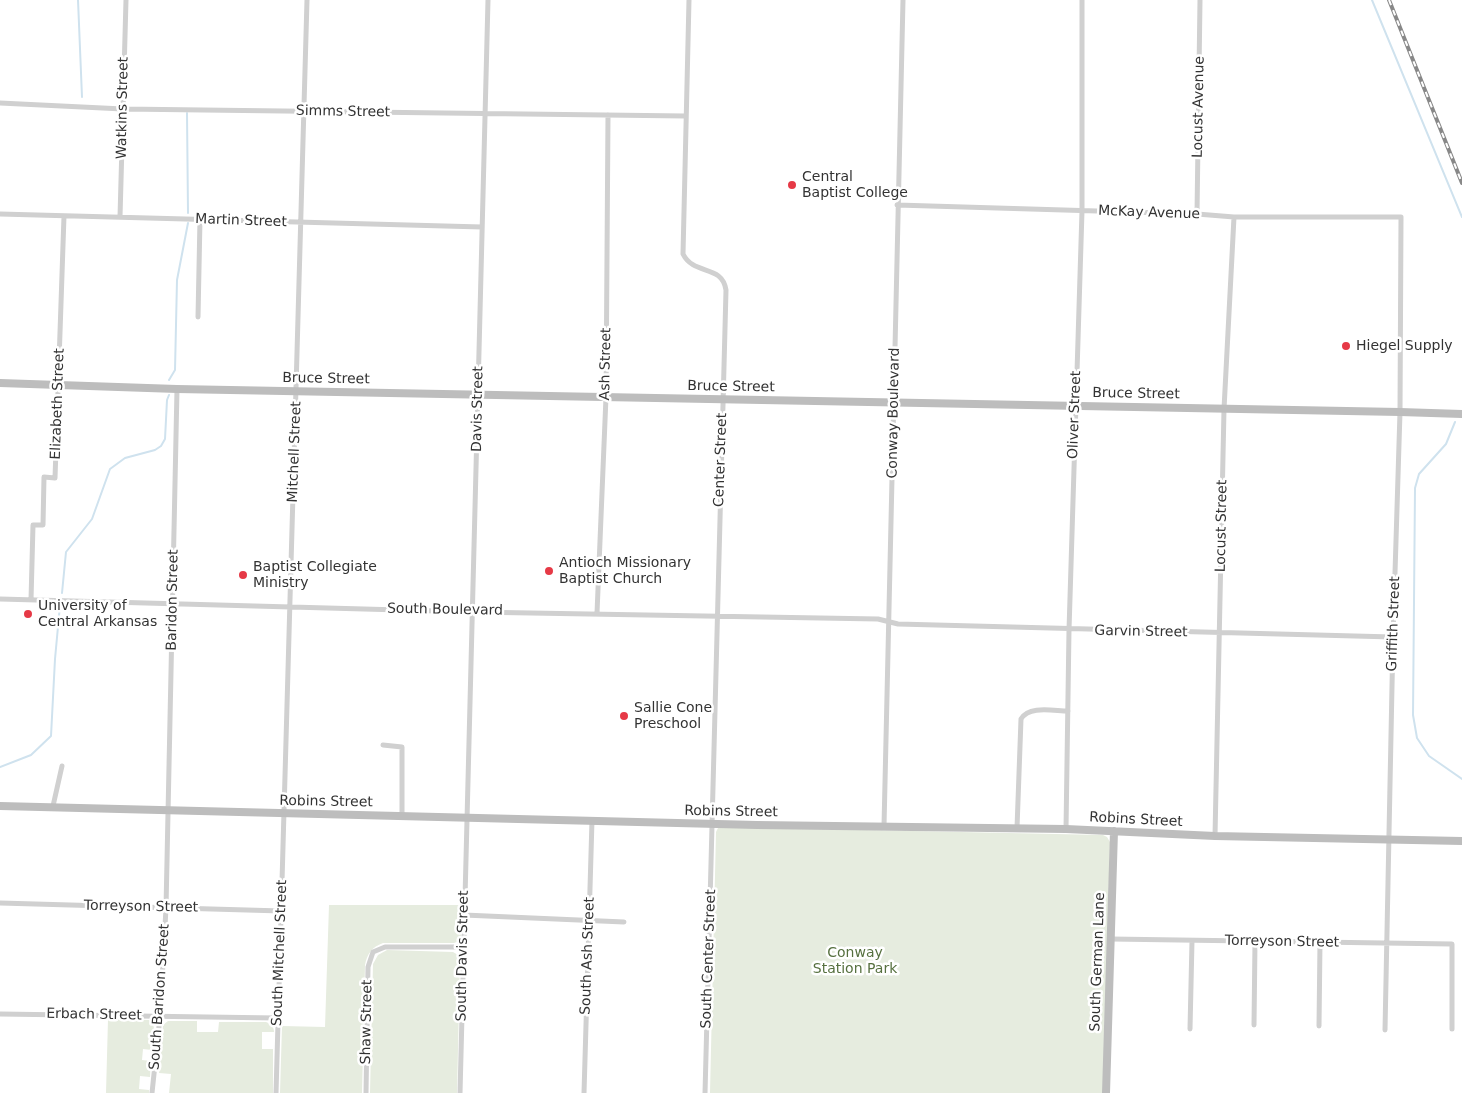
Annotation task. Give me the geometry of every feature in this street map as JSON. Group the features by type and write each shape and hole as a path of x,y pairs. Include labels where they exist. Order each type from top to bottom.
{"street":[{"name":"Watkins Street","path":"120,217 126,0"},
{"name":"Mitchell Street","path":"283,814 291,606 307,0"},
{"name":"Davis Street","path":"467,818 488,0"},
{"name":"Center Street","path":"689,0 683,254 686,261 721,276 725,282 713,824"},
{"name":"Conway Boulevard","path":"884,826 903,0"},
{"name":"Oliver Street","path":"1066,829 1069,630 1082,212 1082,0"},
{"name":"Locust Avenue","path":"1197,214 1200,0"},
{"name":"Simms Street","path":"0,102 123,109 685,116"},
{"name":"Ash Street","path":"597,613 606,397 608,115"},
{"name":"McKay Avenue","path":"897,205 1197,214 1234,217 1401,218"},
{"name":"Martin Street","path":"0,214 482,227"},
{"name":"Elizabeth Street","path":"31,600 33,525 43,525 44,477 56,478 64,216"},
{"name":"Locust Street","path":"1215,836 1224,409 1234,217"},
{"name":"Griffith Street","path":"1385,1030 1393,637 1400,412 1401,218"},
{"path":"198,317 200,219"},
{"name":"Bruce Street","path":"0,383 297,392 1462,414"},
{"name":"Baridon Street","path":"168,811 177,389"},
{"name":"South Boulevard","path":"0,599 473,612 878,619 889,622"},
{"name":"Garvin Street","path":"889,622 898,624 1069,630 1393,637"},
{"path":"1017,828 1021,719 1023,715 1034,710 1068,711"},
{"path":"384,745 402,747 402,816"},
{"path":"53,806 62,766"},
{"name":"Robins Street","path":"0,806 713,824 1066,829 1215,836 1462,841"},
{"name":"South Baridon Street","path":"152,1093 160,1017 166,908 168,811"},
{"name":"South Mitchell Street","path":"276,1093 283,814"},
{"name":"South Davis Street","path":"460,1093 467,818"},
{"name":"South Ash Street","path":"584,1093 592,820"},
{"name":"South Center Street","path":"705,1093 713,824"},
{"name":"South German Lane","path":"1106,1093 1114,832"},
{"name":"Torreyson Street","path":"0,903 282,911"},
{"path":"464,915 624,922"},
{"name":"Torreyson Street","path":"1111,940 1452,944 1452,1029"},
{"path":"1190,1028 1192,941"},
{"path":"1254,1025 1255,942"},
{"path":"1319,1026 1320,942"},
{"name":"Shaw Street","path":"366,1093 368,968 373,952 385,947 463,948"},
{"name":"Erbach Street","path":"0,1014 278,1018"}],"green space":[{"name":"Conway Station Park","path":"718,828 1103,835 1107,837 1110,842 1103,1093 710,1093 716,832"},
{"path":"329,905 462,905 461,938 454,943 383,943 373,949 367,957 365,965 362,1093 280,1093 282,1026 325,1027"},
{"path":"387,950 453,952 458,955 460,960 457,1093 370,1093 373,964 378,955"},
{"path":"108,1019 149,1020 152,1023 154,1034 152,1050 143,1049 142,1060 151,1061 150,1077 140,1076 139,1089 149,1090 149,1093 106,1093"},
{"path":"168,1021 197,1021 197,1032 218,1032 219,1022 266,1022 269,1024 273,1027 274,1032 262,1032 262,1049 273,1049 273,1093 169,1093 171,1074 159,1073 163,1025"}],"waterway":[{"path":"78,0 82,97"},
{"path":"1372,0 1462,217"},
{"path":"187,113 188,213"},
{"path":"169,380 175,370 177,280 188,223"},
{"path":"62,593 66,552 92,519 110,469 125,458 155,450 161,446 165,439 167,400 169,395"},
{"path":"1455,422 1446,444 1419,474 1415,488 1413,715 1417,738 1429,756 1462,779"},
{"path":"0,767 31,755 51,736 60,605"}],"railway":[{"path":"1389,0 1462,183"}],"place":[{"name":"Central Baptist College","path":"792,185"},
{"name":"Hiegel Supply","path":"1346,346"},
{"name":"Antioch Missionary Baptist Church","path":"549,571"},
{"name":"Baptist Collegiate Ministry","path":"243,575"},
{"name":"University of Central Arkansas","path":"28,614"},
{"name":"Sallie Cone Preschool","path":"624,716"}]}
